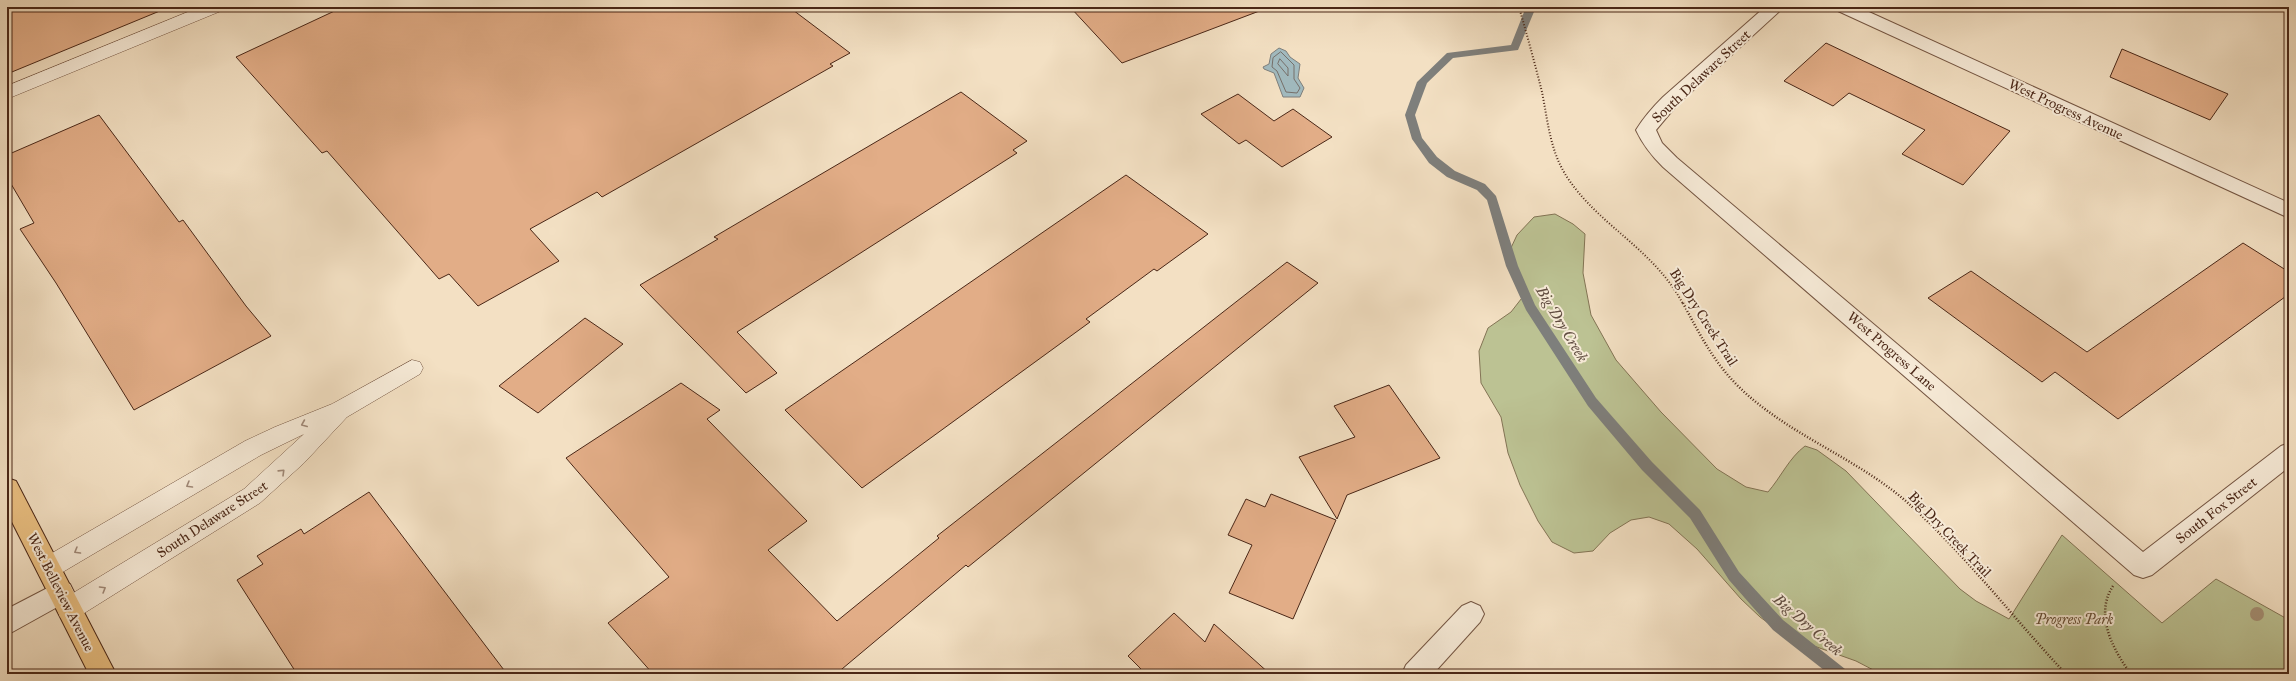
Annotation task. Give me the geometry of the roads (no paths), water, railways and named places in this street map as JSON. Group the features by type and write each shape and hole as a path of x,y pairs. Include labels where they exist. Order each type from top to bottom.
{"main road":[{"name":"West Belleview Avenue","path":"7,488 103,674"}],"street":[{"name":"South Delaware Street","path":"1646,130 1655,116 1670,101 1775,7"},
{"name":"West Progress Avenue","path":"1844,7 2289,211"},
{"name":"West Progress Lane","path":"1646,130 1649,140 1667,158 2143,568"},
{"name":"South Fox Street","path":"2143,568 2289,453"},
{"name":"South Delaware Street","path":"7,623 65,601"},
{"path":"1415,674 1471,614"}],"lane":[{"path":"7,93 215,7"},
{"name":"South Delaware Street","path":"48,568 253,448 283,433 340,410 412,368"},
{"name":"South Delaware Street","path":"65,601 252,496 294,460 340,410"}],"water":[{"path":"1279,48 1286,51 1290,57 1300,64 1298,78 1304,88 1300,97 1283,97 1274,73 1264,69 1263,67 1269,64 1271,54"}],"waterway":[{"name":"Big Dry Creek","path":"1531,7 1515,48 1450,55 1422,82 1410,115 1417,139 1433,160 1451,174 1481,187 1492,199 1512,266 1530,307 1592,402 1647,466 1673,490 1695,514 1734,576 1778,625 1840,674"}],"park label":[{"name":"Progress Park","path":"2074,619"}]}
